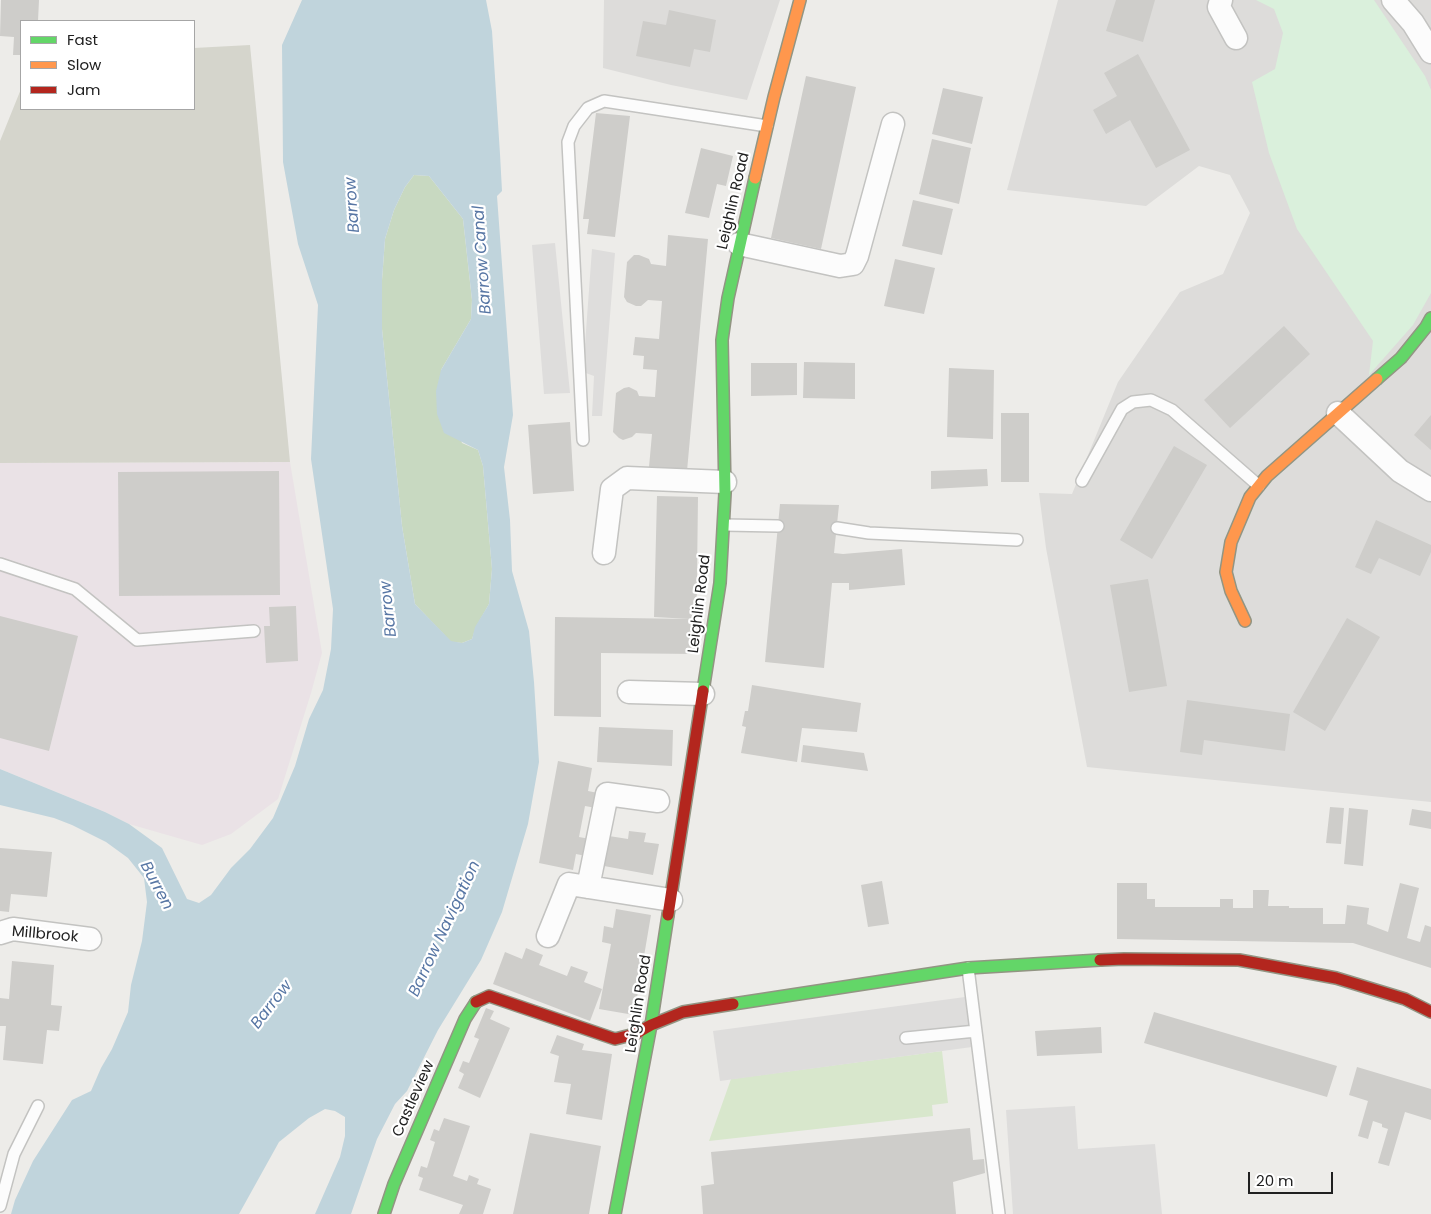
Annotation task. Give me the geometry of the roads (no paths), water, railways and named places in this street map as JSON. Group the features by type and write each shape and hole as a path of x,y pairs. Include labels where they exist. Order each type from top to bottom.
{"street":[{"name":"Leighlin Road","path":"615,1214 651,1025 720,583 725,482 722,340 728,298 767,126 800,0"},
{"path":"1221,0 1219,7 1236,38"},
{"path":"1393,0 1413,24 1431,52"},
{"path":"739,244 840,266 853,264 858,256 893,124"},
{"path":"1244,621 1231,591 1226,572 1231,542 1250,497 1267,476 1401,358 1431,318"},
{"path":"1338,413 1400,471 1431,490"},
{"path":"604,554 612,489 627,478 725,482"},
{"path":"629,692 703,694"},
{"path":"588,887 607,794 658,801"},
{"path":"548,936 569,884 671,900"},
{"name":"Millbrook","path":"0,933 13,930 90,939"},
{"path":"651,1025 683,1012 968,968 1124,959 1238,960 1336,978 1404,999 1431,1012"},
{"name":"Castleview","path":"384,1214 401,1167 465,1019 484,998 615,1039 635,1034 651,1025"}],"lane":[{"path":"583,440 568,142 574,126 588,108 604,101 767,126"},
{"path":"1082,481 1122,409 1133,402 1151,400 1172,410 1259,486"},
{"path":"724,525 778,526"},
{"path":"837,528 869,533 1017,540"},
{"path":"0,564 75,588 137,640 254,631"},
{"path":"968,968 999,1214"},
{"path":"906,1038 976,1031"},
{"path":"0,1206 14,1154 38,1106"}],"water":[{"path":"302,0 486,0 492,31 502,191 497,196 513,415 504,467 510,520 512,571 529,631 539,762 528,824 502,912 481,960 438,1030 407,1091 395,1104 377,1139 351,1214 315,1214 340,1157 345,1136 345,1117 335,1111 325,1109 309,1118 279,1142 239,1214 11,1214 15,1200 33,1161 72,1100 91,1091 112,1049 128,1012 131,985 142,941 147,902 144,878 128,858 106,842 54,818 0,805 0,769 105,812 129,824 162,848 187,899 199,903 211,895 231,868 250,849 273,818 295,766 309,719 323,690 331,649 333,609 311,459 318,305 298,244 283,162 282,45","holes":["414,175 429,176 463,219 472,300 471,319 441,370 436,391 437,414 444,433 478,450 483,466 492,569 489,604 475,627 472,639 462,643 451,641 415,604 402,526 382,329 382,280 385,239 394,210 405,187"]}],"water label":[{"name":"Barrow","path":"353,205"},
{"name":"Barrow Canal","path":"483,260"},
{"name":"Barrow","path":"389,609"},
{"name":"Burren","path":"156,886"},
{"name":"Barrow Navigation","path":"445,929"},
{"name":"Barrow","path":"272,1005"}]}
